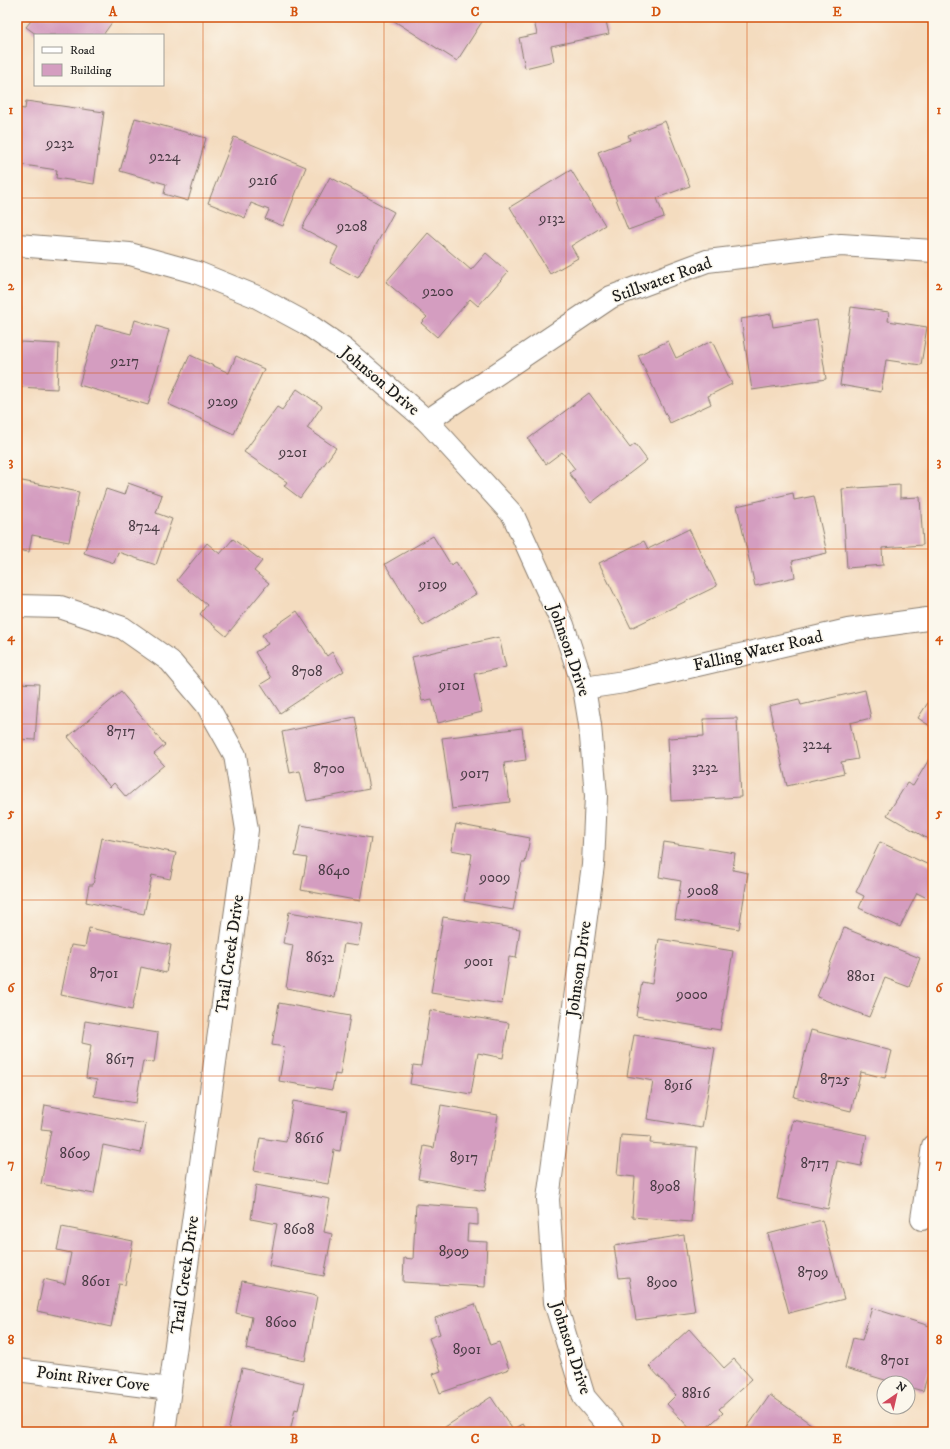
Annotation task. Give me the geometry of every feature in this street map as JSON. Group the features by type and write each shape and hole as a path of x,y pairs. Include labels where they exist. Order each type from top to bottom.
{"street":[{"name":"Johnson Drive","path":"17,244 130,254 198,273 257,297 307,324 345,350 427,421 513,515 564,625 584,688 590,725 596,796 593,865 548,1199 555,1302 584,1397 614,1432"},
{"name":"Stillwater Road","path":"427,421 611,297 707,261 841,245 933,251"},
{"name":"Trail Creek Drive","path":"17,606 60,607 123,628 170,661 208,705 235,755 247,830 164,1432"},
{"name":"Falling Water Road","path":"584,688 624,682 848,630 933,619"},
{"path":"922,1219 933,1146"},
{"name":"Point River Cove","path":"17,1370 170,1389"}],"building":[{"path":"34,17 125,17 121,22 115,18 104,34 36,34 26,27"},
{"path":"388,17 485,17 457,61"},
{"path":"533,17 605,17 609,34 551,46 554,61 525,68 519,38 537,34"},
{"path":"26,101 104,112 94,184 56,178 57,170 17,164 17,108 25,109"},
{"path":"135,118 206,138 188,201 164,194 166,184 120,171"},
{"path":"665,121 690,186 657,198 664,217 628,230 598,152 630,140 628,135"},
{"path":"234,137 306,167 283,226 265,219 269,210 251,203 245,218 208,203"},
{"path":"571,170 605,225 571,246 578,258 550,274 510,207"},
{"path":"330,177 394,212 358,278 330,263 338,247 302,228"},
{"path":"428,233 471,270 486,253 508,272 478,306 470,299 437,337 421,323 427,317 386,282"},
{"path":"17,307 21,307 20,342 59,344 57,389 17,387"},
{"path":"851,307 889,312 888,321 927,327 921,365 886,360 881,392 840,385"},
{"path":"771,314 773,327 817,320 826,379 752,390 741,319"},
{"path":"135,320 169,330 148,405 79,385 96,325 131,334"},
{"path":"668,341 676,358 712,341 732,384 708,396 711,404 670,423 638,355"},
{"path":"190,355 229,373 236,356 264,369 234,434 168,404"},
{"path":"297,389 322,406 307,428 336,448 300,498 284,486 287,482 244,452 277,407 282,410"},
{"path":"589,393 630,448 635,444 647,460 591,503 569,473 575,469 562,452 546,464 528,439"},
{"path":"17,480 79,492 69,542 32,535 29,552 17,550"},
{"path":"128,483 162,495 156,513 172,519 156,565 118,552 114,563 84,553 106,489 124,495"},
{"path":"900,485 900,498 920,497 923,545 882,548 883,565 847,568 842,489"},
{"path":"793,493 794,500 814,496 827,553 792,561 795,577 755,586 737,506"},
{"path":"689,529 717,586 631,628 599,563 644,541 648,549"},
{"path":"433,536 451,565 456,562 476,594 423,626 385,564"},
{"path":"233,539 262,561 254,571 269,583 226,636 200,614 207,605 177,580 207,543 220,554"},
{"path":"297,611 327,656 332,652 344,671 280,713 261,684 271,678 255,652 268,644 262,635"},
{"path":"499,637 506,667 474,674 482,712 438,723 432,699 422,701 412,657"},
{"path":"17,683 39,684 35,740 17,739"},
{"path":"865,690 871,718 850,723 858,759 841,762 844,773 787,786 769,706 799,699 801,705"},
{"path":"121,692 165,745 154,754 164,765 126,797 114,783 110,787 68,737"},
{"path":"933,695 933,728 918,718"},
{"path":"355,717 369,789 307,801 300,771 290,773 282,732"},
{"path":"737,718 741,797 671,801 668,738 704,736 703,719"},
{"path":"522,728 526,760 504,763 510,802 452,809 442,738"},
{"path":"931,756 933,757 933,842 887,815 907,783 913,786"},
{"path":"456,824 530,838 525,863 522,863 513,910 464,901 472,854 451,850"},
{"path":"301,825 371,838 360,901 301,890 307,858 295,856"},
{"path":"102,838 176,853 170,879 152,875 144,914 86,902 89,885 93,885"},
{"path":"664,842 735,853 733,870 748,873 739,929 675,919 681,881 659,877"},
{"path":"880,842 933,867 933,901 917,893 900,927 859,908 864,896 856,892"},
{"path":"289,912 362,924 358,946 344,944 335,997 286,988 293,945 283,943"},
{"path":"443,917 520,929 516,958 509,957 502,1004 431,993"},
{"path":"89,928 171,945 166,973 141,967 132,1010 61,995 71,945 85,947"},
{"path":"844,928 920,958 909,987 885,978 869,1017 817,997"},
{"path":"659,939 733,951 720,1030 636,1016 642,982 652,984"},
{"path":"279,1003 350,1016 340,1075 335,1074 332,1090 279,1081 285,1047 272,1045"},
{"path":"430,1010 509,1023 503,1058 478,1053 471,1094 410,1084 413,1065 421,1066"},
{"path":"85,1021 158,1033 154,1063 143,1061 136,1103 94,1096 97,1080 86,1078 91,1045 82,1043"},
{"path":"811,1030 892,1051 885,1078 861,1072 851,1111 794,1097"},
{"path":"634,1035 715,1048 702,1128 647,1119 653,1081 627,1076"},
{"path":"293,1101 347,1111 340,1151 334,1150 328,1184 254,1171 260,1138 286,1142"},
{"path":"45,1105 146,1124 141,1153 103,1145 94,1194 41,1184 51,1130 41,1129"},
{"path":"441,1105 498,1115 485,1191 418,1179 424,1146 434,1148"},
{"path":"793,1120 867,1135 861,1166 837,1161 828,1209 777,1199"},
{"path":"621,1135 651,1137 650,1143 697,1147 691,1222 632,1217 635,1177 617,1175"},
{"path":"256,1185 330,1199 324,1232 332,1234 324,1276 269,1266 277,1224 251,1219"},
{"path":"416,1204 478,1208 478,1225 468,1224 467,1241 487,1242 485,1287 403,1282 404,1258 413,1259"},
{"path":"822,1220 844,1299 789,1313 768,1234"},
{"path":"62,1227 133,1241 125,1285 119,1284 111,1327 37,1311 44,1279 65,1284 71,1253 57,1250"},
{"path":"684,1235 695,1312 636,1320 629,1277 619,1278 614,1246"},
{"path":"242,1281 317,1296 305,1361 246,1349 252,1317 236,1313"},
{"path":"475,1304 490,1345 499,1342 509,1369 440,1393 433,1374 441,1371 429,1338 440,1334 435,1318"},
{"path":"872,1308 933,1327 933,1357 923,1391 916,1389 916,1375 876,1375 876,1377 845,1368 853,1338 862,1340"},
{"path":"689,1329 724,1368 734,1359 752,1379 719,1409 723,1413 702,1432 693,1432 667,1404 676,1395 649,1366"},
{"path":"242,1368 304,1383 298,1410 295,1409 290,1432 228,1432"},
{"path":"770,1395 822,1432 744,1432"},
{"path":"491,1397 513,1430 523,1424 528,1432 444,1432 442,1429"},
{"path":"26,1429 38,1431 38,1432 25,1432"}]}
